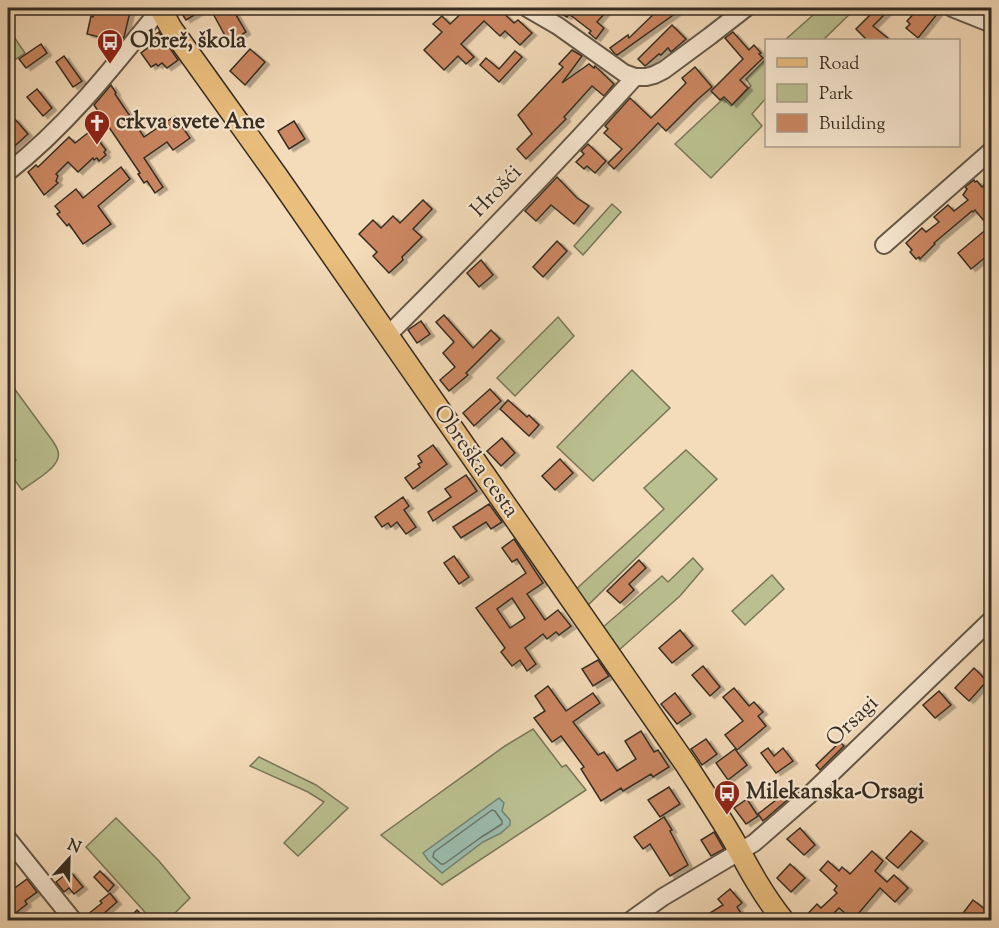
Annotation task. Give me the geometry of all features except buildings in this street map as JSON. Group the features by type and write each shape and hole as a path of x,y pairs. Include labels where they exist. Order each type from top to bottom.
{"main road":[{"name":"Obreška cesta","path":"160,8 171,28 270,166 687,766 715,809 769,903 783,921"}],"street":[{"path":"8,172 30,155 70,116 114,67 160,8"},
{"path":"527,8 558,26 612,66 635,77 654,75 664,70 746,8"},
{"path":"952,8 992,24"},
{"name":"Hrošći","path":"388,335 470,253 635,77"},
{"path":"884,245 992,150"},
{"name":"Orsagi","path":"631,921 663,897 754,843 808,796 992,619"},
{"path":"8,838 66,918"}],"green space":[{"path":"821,8 856,8 824,39 786,39"},
{"path":"8,28 25,53 10,63 8,60"},
{"path":"765,60 765,99 752,114 762,126 711,178 675,144 723,99 731,106 751,86 746,79"},
{"path":"612,204 621,212 583,255 574,246"},
{"path":"558,317 574,336 515,396 497,378"},
{"path":"632,370 670,408 593,481 557,447"},
{"path":"8,380 52,440 58,454 56,463 52,467 22,490 8,471 8,466 16,460 8,449"},
{"path":"686,450 717,479 586,607 574,591 664,509 644,488"},
{"path":"693,558 703,569 680,596 619,650 602,628 662,576 668,582"},
{"path":"772,575 784,589 745,625 732,611"},
{"path":"533,729 562,767 566,765 586,790 442,885 381,835 505,746"},
{"path":"259,757 316,785 348,808 298,856 284,843 324,802 308,792 250,766"},
{"path":"116,818 159,861 190,898 168,920 152,920 86,847"}],"water":[{"path":"499,798 504,803 502,811 510,820 510,825 501,833 483,842 442,873 428,860 423,853"}],"place":[{"name":"Obrež, škola","path":"110,65"},
{"name":"crkva svete Ane","path":"97,146"},
{"name":"Milekanska-Orsagi","path":"727,816"}]}
